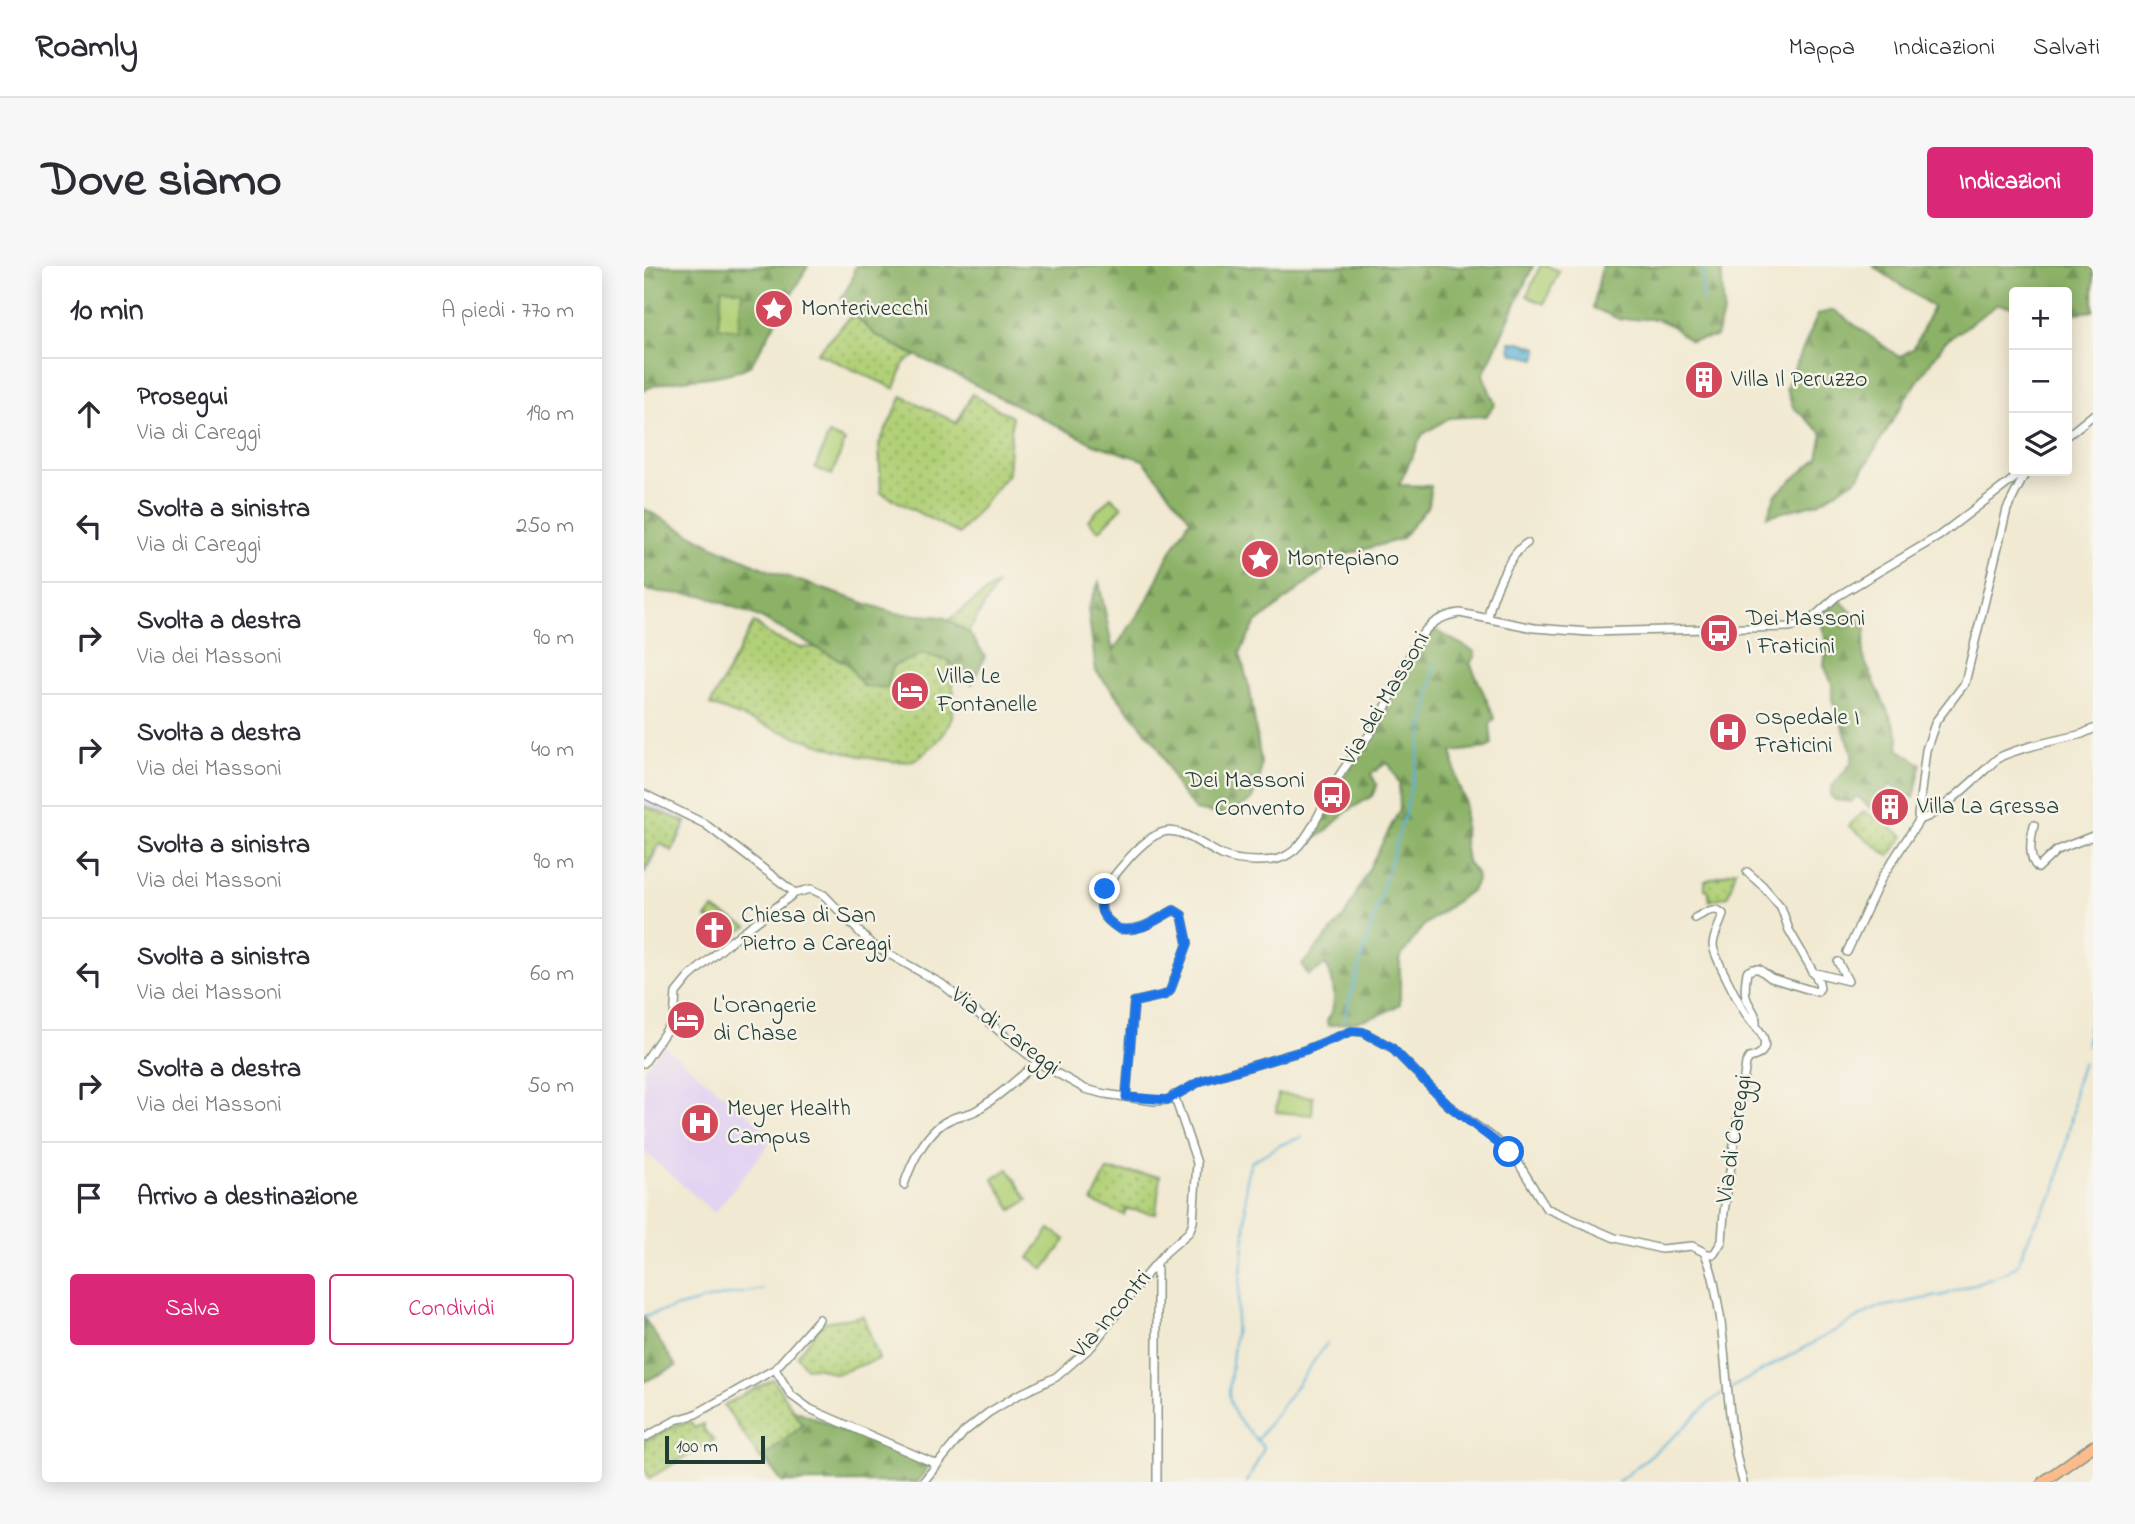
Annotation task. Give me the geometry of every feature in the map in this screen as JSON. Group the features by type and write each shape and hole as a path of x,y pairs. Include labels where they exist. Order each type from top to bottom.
{"main road":[{"path":"2043,1482 2093,1446"}],"street":[{"path":"2072,432 2093,415"},
{"name":"Via dei Massoni","path":"1126,1097 1134,1002 1165,995 1170,991 1188,938 1182,915 1177,911 1172,911 1146,927 1136,930 1119,929 1101,913 1099,905 1105,889 1143,844 1166,831 1183,833 1223,856 1241,860 1261,861 1290,854 1301,842 1338,777 1371,732 1423,633 1434,623 1448,614 1460,613 1534,628 1589,632 1788,627 1806,624 1836,597 1939,536 2017,476"},
{"path":"1847,952 1882,877 1920,819 1919,803 1926,750 1936,721 1965,683 2007,509 2024,476"},
{"path":"1488,618 1497,587 1519,548 1527,543"},
{"path":"1920,819 1925,820 1939,810 2001,756 2093,729"},
{"name":"Via di Careggi","path":"644,794 705,824 795,893 806,889 821,892 871,944 942,984 1037,1062 1085,1089 1154,1101 1167,1100 1201,1081 1305,1050 1352,1031 1363,1032 1391,1047 1442,1100 1509,1152 1546,1208 1615,1238 1661,1249 1692,1246 1705,1254 1714,1254 1722,1241 1746,1063 1749,1058 1758,1056 1763,1051 1765,1041 1756,1026 1756,1015 1746,997 1747,972 1759,969 1771,978 1816,992 1820,988 1819,982 1811,971"},
{"path":"2034,825 2031,845 2033,864 2038,868 2057,850 2093,836"},
{"path":"1747,872 1781,907 1789,930 1811,971 1848,981 1838,961"},
{"path":"644,1063 674,1019 676,993 689,977 731,941 795,893"},
{"path":"1696,918 1713,909 1723,914 1713,945 1747,1017 1756,1026"},
{"path":"904,1185 925,1144 936,1130 951,1118 974,1112 1005,1091 1037,1062"},
{"name":"Via Incontri","path":"923,1482 964,1432 1016,1396 1056,1377 1092,1346 1154,1266 1189,1232 1193,1222 1197,1163 1174,1095"},
{"path":"1705,1254 1716,1289 1732,1414 1732,1444 1744,1482"},
{"path":"1154,1266 1157,1269 1157,1482"},
{"path":"644,1438 676,1420 694,1415 775,1369 819,1319"},
{"path":"775,1369 791,1395 810,1409 936,1464"}],"shaded area":[{"path":"644,799 689,821 673,853 661,846 644,879"},
{"name":"Meyer Health Campus","path":"663,1045 775,1137 714,1213 644,1151 644,1069"}],"green space":[{"path":"644,266 808,266 751,365 738,371 670,382 644,390"},
{"path":"855,266 1533,266 1483,375 1495,404 1486,416 1449,418 1422,435 1399,485 1431,486 1429,505 1401,539 1341,556 1255,624 1240,653 1250,691 1261,763 1260,778 1251,801 1224,815 1195,810 1177,787 1158,746 1096,671 1088,609 1099,582 1113,651 1147,601 1167,558 1190,519 1143,460 1094,444 875,335 841,299 852,280"},
{"path":"1540,266 1559,271 1544,304 1527,296"},
{"path":"1602,266 1721,266 1724,311 1716,337 1690,341 1672,326 1656,319 1619,319 1593,308"},
{"path":"1873,266 2093,266 2093,311 2072,313 2072,287 2009,287 2009,306 1998,304 1945,342 1906,398 1858,478 1818,503 1767,516 1776,494 1818,458 1823,434 1793,407 1786,388 1818,314 1834,310 1899,357 1914,348 1933,307"},
{"path":"722,288 742,291 738,330 718,327"},
{"path":"853,314 875,335 916,356 904,363 895,389 817,353"},
{"path":"972,394 1012,417 1008,474 959,534 881,493 879,444 902,396 957,423"},
{"path":"829,434 845,441 832,475 815,468"},
{"path":"1111,497 1122,507 1099,531 1088,520"},
{"path":"644,509 711,545 770,571 894,613 943,617 969,633 985,656 972,684 949,661 923,654 893,666 887,688 863,686 848,664 757,616 705,596 650,591 644,588"},
{"path":"997,584 949,661 954,698 951,720 939,740 917,759 899,762 846,752 710,705 754,622 773,637 801,648 814,647 848,664 863,686 892,666 922,654 950,619"},
{"path":"1839,599 1866,628 1863,654 1899,736 1898,749 1921,764 1914,798 1890,785 1872,809 1857,796 1851,802 1835,800 1830,795 1832,787 1852,762 1852,751 1832,700 1832,684 1824,665 1827,643 1820,619"},
{"path":"1434,629 1475,652 1470,663 1495,718 1490,724 1492,745 1452,752 1457,782 1465,801 1464,841 1467,862 1476,873 1477,880 1473,889 1424,925 1400,958 1400,1004 1374,1016 1328,1026 1327,1021 1334,1001 1329,971 1326,965 1308,975 1302,965 1344,917 1400,809 1399,783 1389,764 1371,774 1377,785 1372,796 1346,812 1324,833 1305,842 1341,781 1380,724 1409,665"},
{"path":"644,806 686,822 672,851 660,843 644,873"},
{"path":"1864,811 1904,836 1889,856 1849,826"},
{"path":"1736,870 1728,896 1709,901 1705,881"},
{"path":"713,909 747,927 734,935 706,918"},
{"path":"1278,1094 1313,1097 1312,1115 1276,1112"},
{"path":"1008,1169 1028,1200 1012,1210 993,1179"},
{"path":"1107,1170 1160,1176 1156,1214 1126,1209 1124,1215 1092,1202"},
{"path":"1050,1229 1066,1240 1044,1269 1029,1258"},
{"path":"863,1316 879,1359 836,1374 816,1367 806,1368 797,1356 824,1322"},
{"path":"644,1318 676,1366 644,1382"},
{"path":"773,1379 803,1425 761,1460 724,1405"},
{"path":"792,1409 929,1465 918,1482 782,1482 763,1458 803,1425"},
{"path":"691,1422 694,1428 704,1424 704,1430 715,1440 649,1478 644,1467 644,1441 679,1424"}],"water":[{"path":"1510,342 1538,348 1536,359 1511,353"}],"waterway":[{"path":"1702,266 1703,301"},
{"path":"1343,1022 1404,817 1435,665"},
{"path":"2086,1047 2093,1003"},
{"path":"1731,1388 1876,1308 1944,1295 2007,1272 2017,1265 2032,1230 2055,1191 2073,1111 2075,1087 2083,1062"},
{"path":"1247,1482 1264,1448 1237,1417 1229,1392 1245,1235 1246,1179 1251,1162 1280,1145 1302,1137"},
{"path":"644,1316 713,1298 763,1289"},
{"path":"1258,1439 1327,1343"},
{"path":"1618,1482 1678,1433 1711,1401 1725,1392"}],"place":[{"name":"Monterivecchi","path":"774,309"},
{"name":"Villa Il Peruzzo","path":"1704,380"},
{"name":"Montepiano","path":"1260,559"},
{"name":"Dei Massoni I Fraticini","path":"1719,633"},
{"name":"Villa Le Fontanelle","path":"910,691"},
{"name":"Ospedale I Fraticini","path":"1728,732"},
{"name":"Dei Massoni Convento","path":"1332,795"},
{"name":"Villa La Gressa","path":"1890,807"},
{"name":"Chiesa di San Pietro a Careggi","path":"714,930"},
{"name":"L'Orangerie di Chase","path":"686,1020"},
{"name":"Meyer Health Campus","path":"700,1123"}],"route":[{"path":"1105,889 1099,905 1101,913 1119,929 1129,931 1146,927 1174,910 1182,915 1188,938 1170,991 1165,995 1134,1002 1126,1097 1167,1100 1182,1089 1201,1081 1305,1050 1352,1031 1363,1032 1391,1047 1448,1105 1509,1152"}]}
